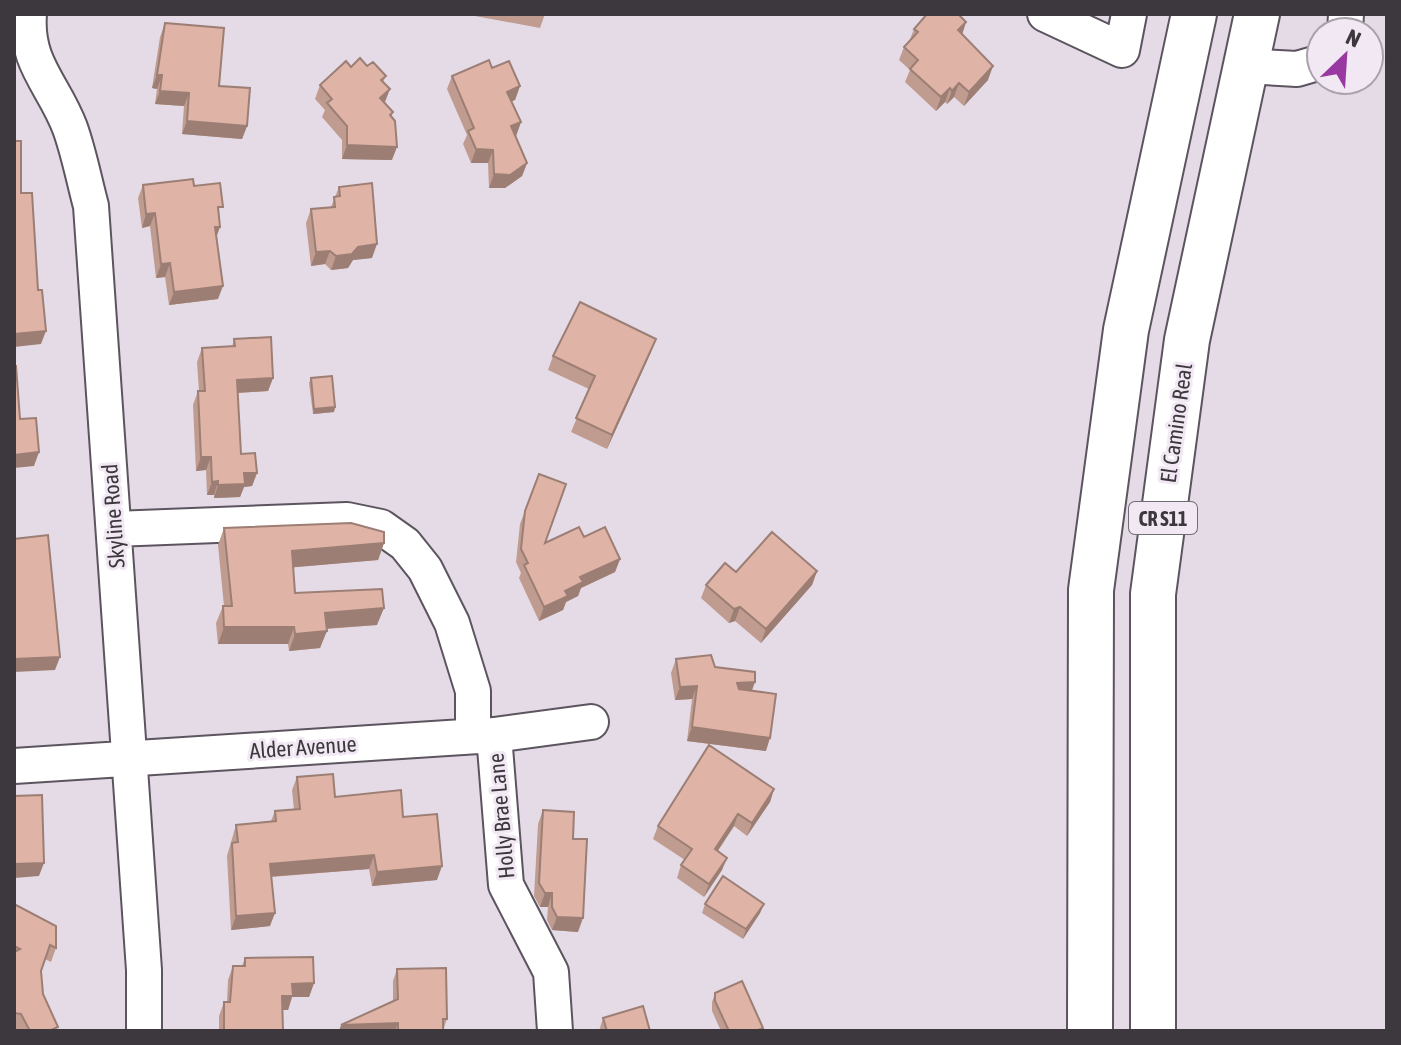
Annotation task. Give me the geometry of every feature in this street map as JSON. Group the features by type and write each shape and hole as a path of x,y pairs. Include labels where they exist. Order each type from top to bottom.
{"main road":[{"name":"CR S11","path":"1090,1031 1091,590 1126,330 1194,14"},
{"name":"El Camino Real","path":"1153,1031 1153,594 1187,340 1257,14"}],"street":[{"name":"Skyline Road","path":"29,14 27,35 32,57 70,127 91,206 144,970 144,1031"},
{"path":"1045,14 1122,50 1129,14"},
{"path":"1245,66 1297,69 1305,67"},
{"name":"Holly Brae Lane","path":"114,529 347,520 381,527 416,556 452,623 473,691 484,735 506,885 551,972 555,1031"},
{"name":"Alder Avenue","path":"14,766 484,735 591,722"}],"building":[{"path":"927,14 958,14 966,22 958,30 993,66 969,92 959,83 941,97 910,69 918,60 904,47 918,32 914,29"},
{"path":"165,23 224,28 219,86 250,88 247,126 187,121 189,93 160,91 162,75 157,75"},
{"path":"360,58 367,66 373,62 386,76 381,80 390,89 380,98 393,112 390,115 395,121 397,147 347,145 347,126 327,103 332,99 320,85 346,61 351,67"},
{"path":"489,60 492,68 509,61 520,86 507,92 521,122 511,126 527,163 510,175 494,174 493,150 476,149 468,131 474,128 452,76"},
{"path":"14,141 21,141 21,193 32,193 38,290 42,290 46,331 14,334"},
{"path":"193,179 194,186 220,183 223,207 218,207 220,227 215,227 223,286 174,292 170,263 161,264 155,213 146,214 143,185"},
{"path":"372,183 377,244 358,247 352,254 336,256 330,251 316,252 311,209 335,207 334,197 340,196 339,187"},
{"path":"580,302 656,339 612,435 576,418 595,376 553,356"},
{"path":"271,337 273,378 237,380 241,454 255,453 257,473 244,473 245,484 218,485 218,481 212,482 211,457 201,457 198,391 205,391 202,348 235,346 234,339"},
{"path":"14,366 20,419 36,418 39,452 14,455"},
{"path":"332,376 335,407 314,409 311,378"},
{"path":"539,474 566,484 545,543 579,527 584,537 605,527 620,559 580,577 583,582 565,591 568,596 544,607 524,565 528,563 521,549 525,511"},
{"path":"351,523 384,532 384,543 292,551 295,593 382,589 384,608 325,613 327,631 295,634 294,627 224,627 223,606 232,606 224,528"},
{"path":"772,532 817,571 766,629 740,607 734,609 706,585 725,563 736,572"},
{"path":"48,535 60,657 14,659 14,539"},
{"path":"711,655 715,667 755,672 755,682 737,683 739,689 776,694 770,738 692,727 697,686 680,687 676,659"},
{"path":"709,745 774,789 752,823 738,814 715,849 727,858 709,884 681,865 692,849 658,826"},
{"path":"333,774 335,797 401,790 403,817 437,814 442,866 377,872 374,855 270,864 275,913 236,916 232,843 238,842 236,825 276,821 275,811 300,809 297,777"},
{"path":"42,795 44,863 14,864 14,796"},
{"path":"543,810 574,812 573,839 587,839 583,918 557,917 552,907 552,893 545,893 539,883"},
{"path":"723,876 764,904 746,929 705,904"},
{"path":"14,904 56,926 56,948 50,945 41,971 43,994 58,1027 49,1031 30,1031 21,1014 14,1013 14,952 20,949 14,946"},
{"path":"313,957 314,983 292,984 293,996 282,996 283,1031 224,1031 224,1002 230,1002 233,966 245,966 245,958"},
{"path":"446,968 447,1019 443,1019 443,1031 398,1031 398,1023 341,1025 398,999 397,969"},
{"path":"742,981 763,1028 756,1031 729,1031 715,1001 715,993"},
{"path":"643,1006 650,1031 607,1031 603,1018"}]}
